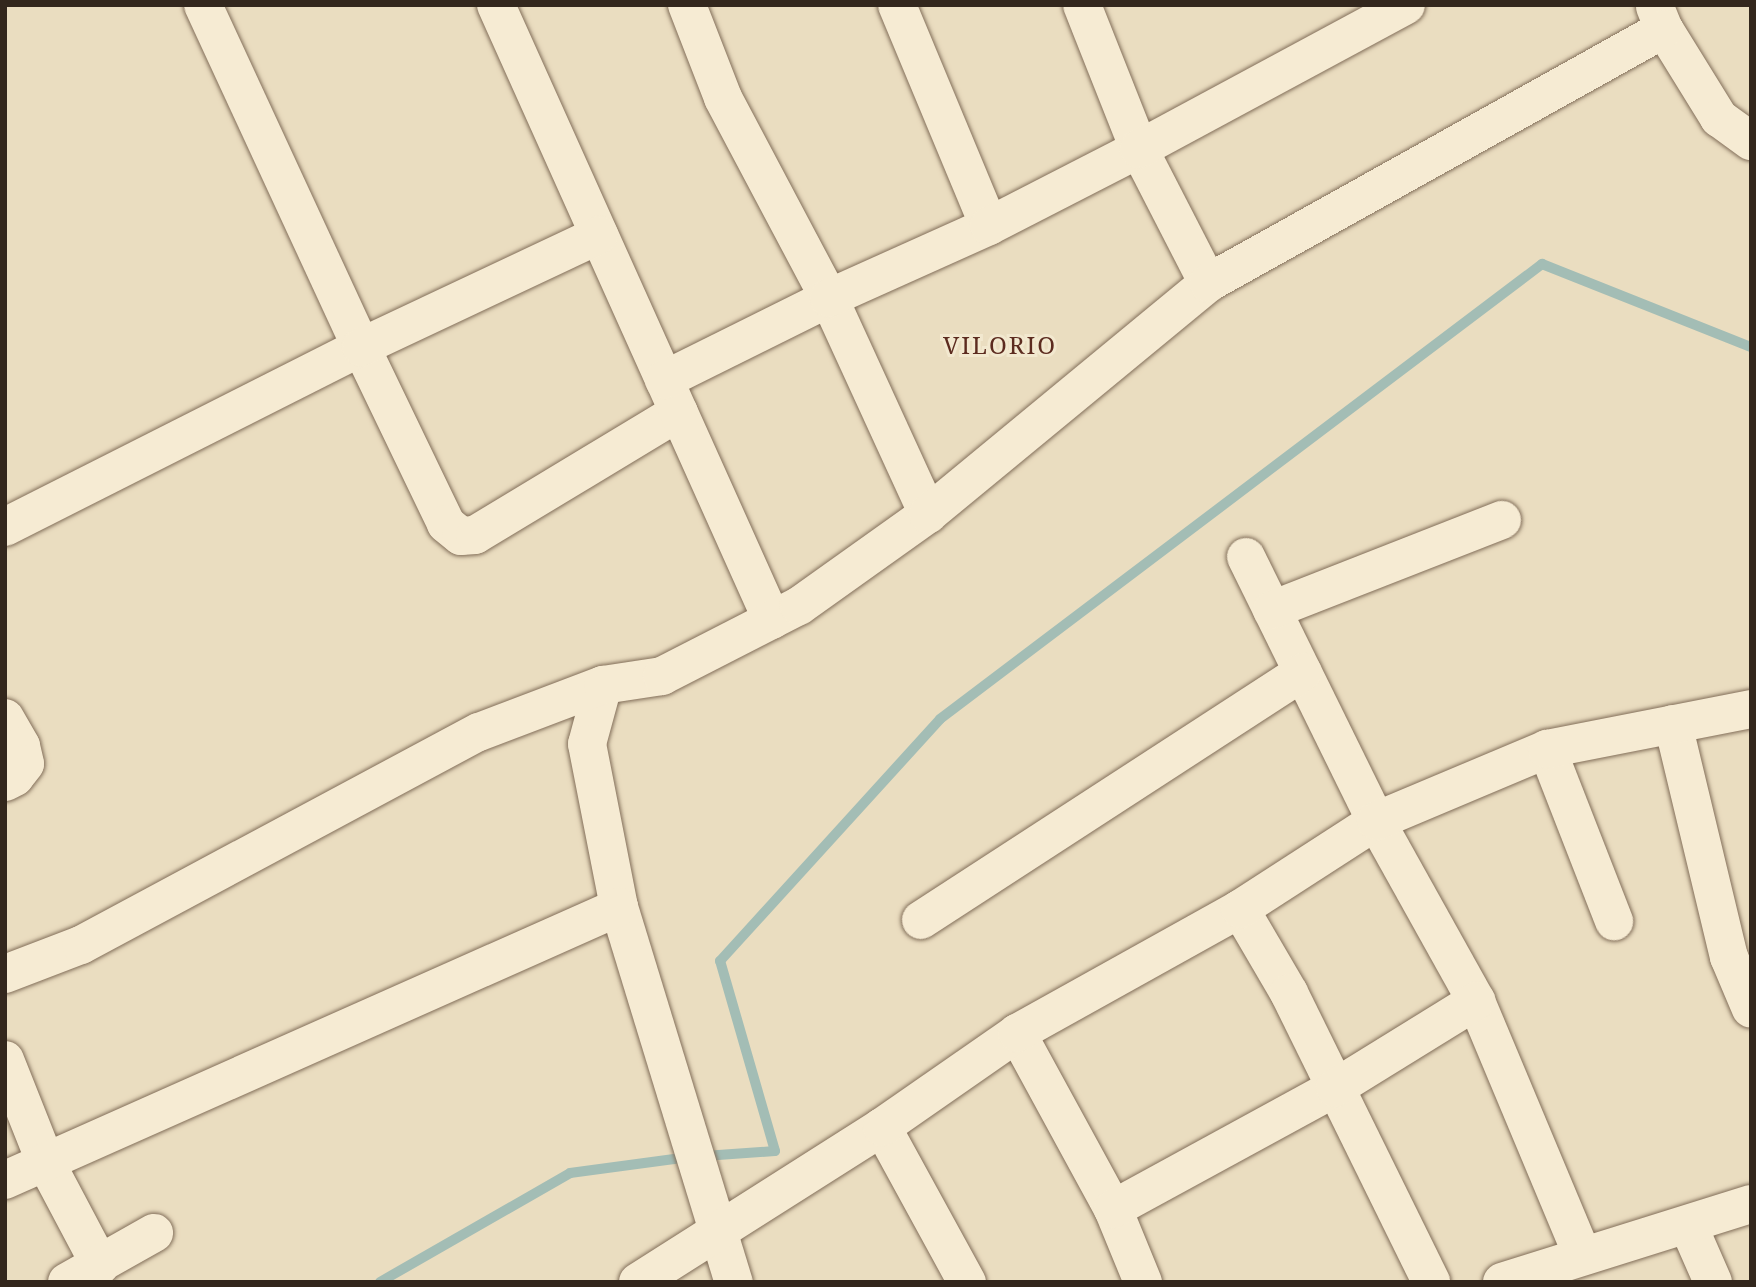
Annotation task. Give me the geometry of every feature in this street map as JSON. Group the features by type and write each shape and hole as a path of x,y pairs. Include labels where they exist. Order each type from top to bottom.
{"street":[{"path":"204,5 360,347 446,524 461,536 475,535 671,396 829,298 989,226 1139,149 1406,5"},
{"path":"496,5 772,620"},
{"path":"687,5 723,98 829,298 928,514"},
{"path":"897,5 989,226"},
{"path":"1082,5 1139,149 1208,284"},
{"path":"5,974 81,945 480,732 603,685 662,676 799,606 928,514 1208,284 1660,17 1719,118 1751,141"},
{"path":"5,527 360,347 599,235"},
{"path":"1272,610 1502,520"},
{"path":"1246,557 1376,821 1476,1001 1582,1254"},
{"path":"921,920 1303,672"},
{"path":"603,685 587,744 619,907 734,1282"},
{"path":"638,1282 718,1234 882,1127 1017,1033 1240,909 1376,821 1547,749 1751,709"},
{"path":"5,718 21,746 25,764 15,777 5,782"},
{"path":"1673,724 1728,957 1751,1009"},
{"path":"1547,749 1614,921"},
{"path":"5,1180 619,907"},
{"path":"1240,909 1289,993 1431,1282"},
{"path":"1112,1209 1335,1088 1476,1001"},
{"path":"1017,1033 1112,1209 1143,1282"},
{"path":"5,1060 45,1161 83,1274 154,1233"},
{"path":"882,1127 967,1282"},
{"path":"1502,1282 1582,1254 1688,1225 1751,1204"},
{"path":"1688,1225 1713,1282"}],"waterway":[{"path":"704,1156 775,1151 720,961 940,719 1542,264 1751,347"},
{"path":"380,1282 570,1173 689,1157"}],"district":[{"name":"VILORIO","path":"1000,345"}]}
